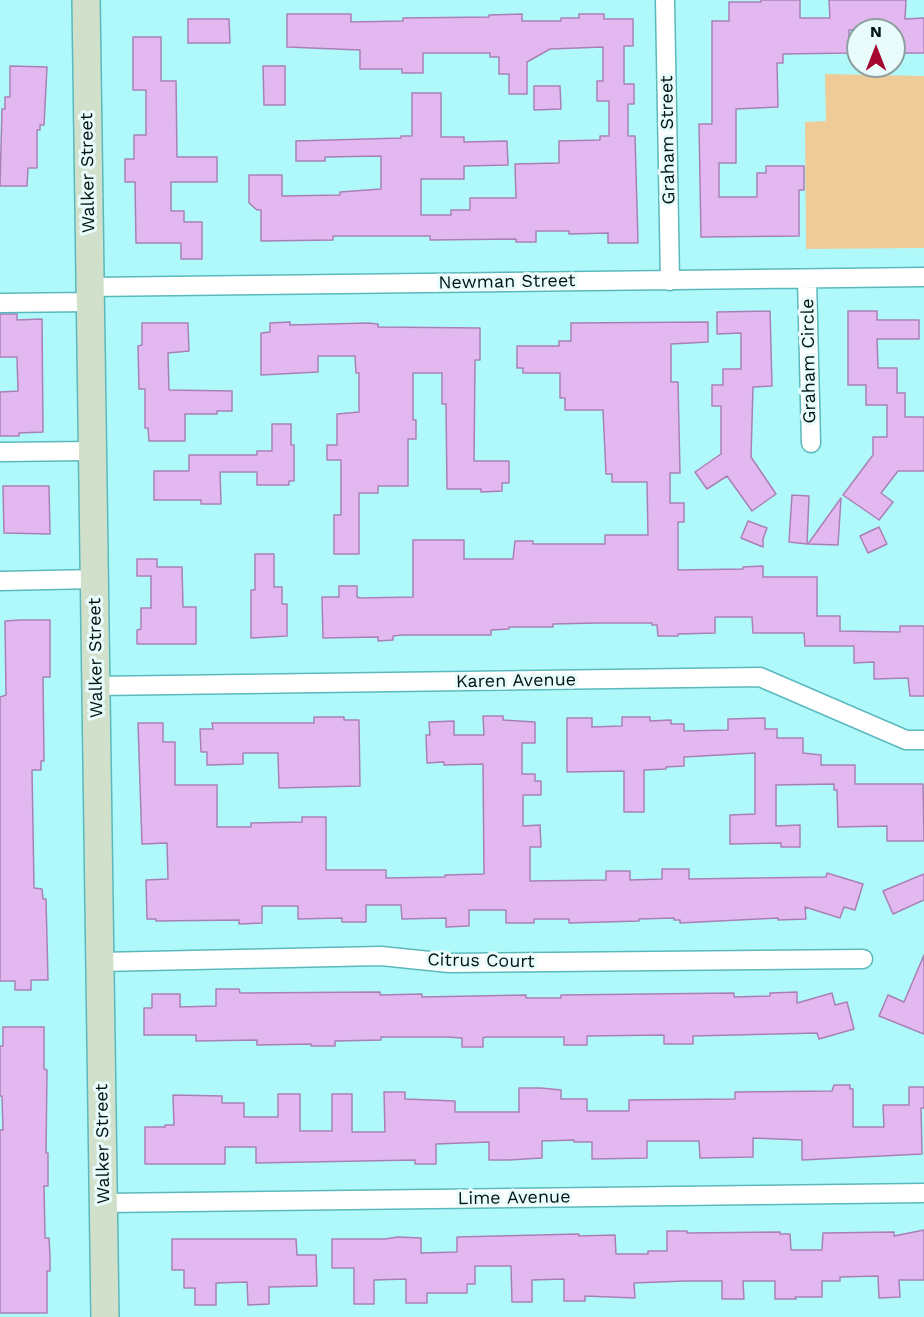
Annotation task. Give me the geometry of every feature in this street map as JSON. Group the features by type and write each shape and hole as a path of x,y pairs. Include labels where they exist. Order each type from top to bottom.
{"main road":[{"name":"Walker Street","path":"86,0 105,1317"}],"street":[{"name":"Graham Street","path":"665,0 670,281"},
{"name":"Newman Street","path":"0,303 90,295 924,277"},
{"name":"Graham Circle","path":"807,279 811,442"},
{"path":"0,452 91,452"},
{"path":"0,581 94,579"},
{"name":"Karen Avenue","path":"96,686 760,678 906,740 924,740"},
{"name":"Citrus Court","path":"100,962 381,957 449,963 863,959"},
{"name":"Lime Avenue","path":"104,1203 924,1193"}],"shaded area":[{"path":"825,74 846,74 846,78 924,76 924,248 806,249 805,122 826,121"}],"building":[{"path":"761,0 800,0 800,18 830,18 829,0 906,0 905,18 846,18 846,53 783,54 783,63 777,63 778,107 736,109 736,163 719,163 719,197 757,197 757,173 766,173 766,166 804,166 804,190 799,190 799,236 701,237 699,124 712,124 712,21 729,21 729,2 761,2"},
{"path":"287,14 351,14 351,22 522,14 522,21 561,21 561,18 579,18 579,14 604,14 604,19 633,19 633,46 624,46 624,84 634,84 634,104 628,104 628,136 635,136 638,243 608,243 608,233 569,234 569,231 536,231 536,242 516,242 516,239 430,240 430,236 333,236 333,240 261,241 261,210 257,210 249,203 249,175 282,175 282,196 340,195 340,192 381,189 381,156 325,157 325,161 296,161 296,141 412,136 412,93 441,93 441,137 464,137 464,142 507,141 508,165 464,166 464,179 421,179 421,215 451,215 451,210 470,210 470,198 516,198 515,164 559,163 559,141 600,140 600,136 609,136 609,101 597,101 597,81 603,81 603,47 550,49 527,62 527,94 509,94 509,74 499,74 499,57 490,57 490,53 423,53 423,73 402,73 402,69 360,69 360,50 287,47"},
{"path":"924,18 924,53 906,53 906,19"},
{"path":"188,19 229,19 230,43 188,43"},
{"path":"133,37 161,37 161,81 176,81 177,157 217,157 217,182 171,182 171,211 184,211 184,222 202,222 202,259 181,259 181,243 136,243 135,182 125,182 125,159 134,159 134,135 146,135 146,90 133,90"},
{"path":"10,66 47,67 44,125 40,125 40,130 37,130 37,168 28,168 27,186 0,186 2,109 5,109 5,97 10,97"},
{"path":"263,66 285,66 285,105 264,105"},
{"path":"534,86 560,86 561,109 534,110"},
{"path":"770,311 772,386 753,387 751,457 776,494 752,511 727,476 707,489 695,472 721,454 721,406 712,406 712,385 723,385 723,369 741,369 741,333 717,334 717,312"},
{"path":"848,311 877,311 877,320 919,320 919,339 877,339 878,368 897,368 897,393 905,393 905,417 924,417 924,471 898,471 881,493 893,502 879,520 843,495 873,455 873,437 887,437 887,405 866,405 866,385 848,385"},
{"path":"0,314 17,314 17,320 42,319 43,432 0,436 0,392 18,391 17,357 0,357"},
{"path":"290,322 290,325 368,323 378,324 378,327 480,328 480,360 475,360 474,461 509,461 509,483 502,483 502,491 447,489 446,404 442,404 442,373 413,373 413,420 416,420 416,439 408,439 408,486 378,486 378,493 359,493 359,554 334,554 334,515 341,515 341,460 327,460 327,445 337,445 337,414 359,412 359,373 356,373 355,356 318,356 318,372 261,375 261,333 270,332 270,323"},
{"path":"708,322 708,342 671,344 671,382 678,382 680,473 670,473 670,503 684,503 684,522 678,522 678,570 743,569 743,567 763,566 763,577 817,577 817,616 840,616 840,631 900,632 900,626 924,626 924,696 910,696 908,678 874,679 874,662 854,663 854,646 805,646 804,633 753,633 752,617 715,617 715,633 678,634 678,636 658,636 657,625 652,625 652,623 596,623 553,624 553,627 509,627 509,629 491,630 491,635 402,635 393,636 393,640 378,641 378,637 323,638 322,597 339,597 339,586 357,586 357,597 360,598 413,597 413,540 464,540 464,559 513,559 515,541 533,541 533,544 605,544 605,535 648,535 647,482 612,482 612,474 606,474 603,410 565,410 565,398 560,398 560,373 523,373 523,368 517,368 517,346 559,346 559,341 571,341 571,323"},
{"path":"142,323 188,323 189,351 168,353 169,390 232,391 232,411 217,411 217,414 185,414 185,441 149,441 148,428 145,428 145,389 139,389 138,346 142,345"},
{"path":"272,424 291,424 291,445 294,445 294,481 289,481 289,485 257,485 257,472 220,472 221,504 201,504 201,500 154,500 154,471 189,471 189,455 257,455 257,451 272,451"},
{"path":"3,486 49,486 50,534 4,533"},
{"path":"792,495 809,496 807,544 789,542"},
{"path":"841,498 838,545 808,544"},
{"path":"748,521 767,528 763,547 741,538"},
{"path":"879,527 887,544 868,553 860,536"},
{"path":"255,554 274,554 274,587 282,587 282,604 287,604 287,636 251,638 251,590 255,590"},
{"path":"137,559 157,559 157,567 182,567 183,607 196,607 196,644 137,644 137,630 141,629 141,608 151,608 151,576 137,576"},
{"path":"50,620 50,677 43,677 44,761 41,761 41,770 32,770 34,888 42,889 43,899 46,899 48,980 31,980 31,990 15,990 15,981 0,981 0,697 6,695 5,621"},
{"path":"483,716 503,716 503,720 535,722 535,743 522,743 522,774 535,774 535,781 541,781 541,795 523,795 523,826 540,825 541,847 530,847 530,881 606,880 606,871 630,871 630,880 662,879 662,869 689,869 689,879 826,877 827,873 863,884 855,910 844,907 840,918 805,907 806,919 778,920 778,918 680,923 680,920 674,920 674,918 569,923 569,919 534,919 534,923 506,923 506,910 469,910 469,926 446,927 446,918 402,919 401,905 366,905 366,922 342,922 342,918 298,919 298,906 262,906 262,923 239,924 239,920 156,921 156,919 147,919 146,880 168,879 167,843 142,844 138,723 163,723 163,742 175,742 175,785 217,785 217,827 251,827 251,823 302,822 302,817 326,817 326,870 386,870 386,878 445,877 445,875 484,874 483,764 427,763 426,735 430,735 429,722 454,721 454,735 484,735"},
{"path":"314,717 344,717 344,720 359,720 360,786 279,788 278,753 243,753 243,764 207,765 207,752 201,752 200,729 213,729 212,723 314,723"},
{"path":"622,717 650,717 650,721 671,720 671,724 684,724 684,731 728,730 728,719 765,718 765,729 777,729 777,738 803,738 803,753 821,755 821,765 855,765 855,784 923,784 924,841 887,841 887,826 838,827 837,790 834,790 834,784 776,785 776,826 800,825 800,847 781,847 781,843 730,844 730,815 755,814 755,753 684,757 684,766 644,770 644,812 624,812 624,771 567,772 567,718 592,718 592,727 622,726"},
{"path":"924,874 924,900 893,914 883,891"},
{"path":"924,955 924,1034 879,1016 888,995 904,1002"},
{"path":"216,989 239,989 240,993 380,992 380,995 422,994 422,997 526,995 526,998 561,998 561,995 734,993 734,997 770,996 770,993 797,992 797,1003 832,993 835,1005 847,1002 854,1029 819,1039 817,1033 693,1036 693,1044 664,1044 664,1035 587,1036 587,1045 564,1045 564,1037 485,1037 483,1047 462,1047 462,1038 447,1037 381,1037 381,1040 335,1041 335,1046 311,1046 311,1044 257,1045 257,1040 196,1041 196,1035 144,1035 144,1008 152,1008 152,994 180,994 180,1007 216,1006"},
{"path":"3,1027 44,1027 44,1069 47,1070 46,1153 48,1153 48,1186 44,1186 45,1238 49,1238 50,1257 50,1271 47,1271 47,1313 0,1313 0,1130 3,1130 0,1046 3,1046"},
{"path":"834,1085 850,1085 850,1089 853,1089 853,1127 884,1127 883,1105 909,1105 909,1087 924,1087 924,1108 921,1108 922,1154 802,1160 802,1140 753,1138 753,1157 700,1158 699,1141 647,1141 647,1158 592,1159 592,1142 574,1142 574,1140 542,1141 542,1158 509,1160 489,1160 489,1142 436,1144 436,1164 415,1164 415,1160 256,1163 256,1147 225,1147 225,1164 145,1164 145,1127 174,1125 173,1095 222,1096 222,1103 244,1103 244,1117 278,1117 278,1094 300,1094 300,1131 332,1131 332,1094 352,1094 352,1132 385,1132 384,1092 405,1092 405,1099 455,1101 455,1112 519,1112 519,1088 541,1088 561,1090 561,1099 587,1099 587,1111 629,1111 629,1100 735,1099 735,1092 832,1091"},
{"path":"924,1230 924,1280 899,1280 900,1297 879,1298 878,1276 840,1277 840,1281 822,1281 822,1297 775,1299 775,1281 743,1281 744,1299 722,1299 722,1281 685,1281 634,1283 635,1298 585,1296 585,1301 564,1301 564,1279 532,1280 532,1302 512,1302 511,1266 475,1266 475,1284 467,1284 467,1293 427,1293 427,1303 406,1303 406,1279 374,1280 374,1304 354,1304 354,1268 332,1268 332,1239 421,1238 421,1253 457,1252 457,1237 615,1235 616,1254 648,1254 648,1251 667,1251 667,1231 687,1231 687,1233 780,1232 780,1234 790,1234 791,1250 822,1250 823,1233 894,1232 894,1236"},
{"path":"172,1239 296,1239 297,1255 316,1255 317,1286 269,1287 269,1304 248,1305 247,1282 216,1283 216,1305 195,1305 195,1288 184,1288 184,1270 172,1270"}]}
